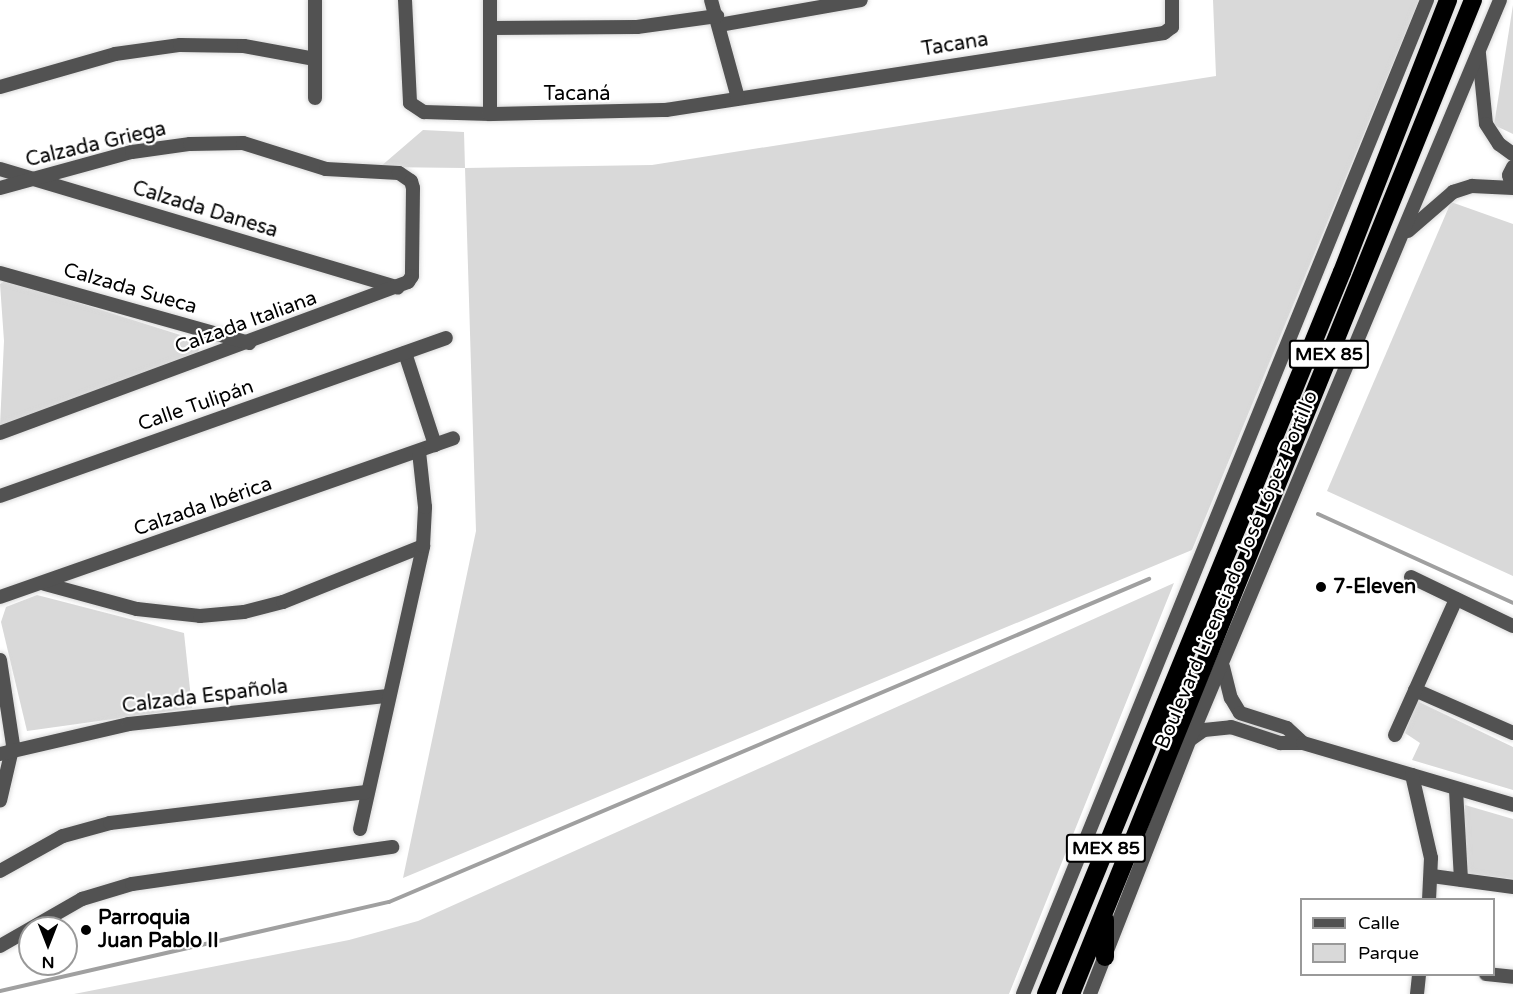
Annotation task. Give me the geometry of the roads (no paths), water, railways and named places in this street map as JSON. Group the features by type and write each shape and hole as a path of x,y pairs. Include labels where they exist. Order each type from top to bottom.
{"highway":[{"name":"Boulevard Licenciado José López Portillo","path":"1046,994 1342,272 1448,0"},
{"name":"Boulevard Licenciado José López Portillo","path":"1071,994 1473,0"},
{"path":"1105,909 1105,957"}],"street":[{"path":"315,0 315,98"},
{"name":"Tacaná","path":"405,0 408,97 415,109 490,114 635,113 738,98"},
{"path":"490,0 490,114"},
{"path":"711,0 738,98"},
{"path":"491,28 637,27 718,20 861,0"},
{"name":"Tacana","path":"738,98 1164,33 1173,23 1172,0"},
{"name":"Boulevard Licenciado José López Portillo","path":"1023,994 1427,0"},
{"name":"Boulevard Licenciado José López Portillo","path":"1090,994 1190,739 1223,667 1500,0"},
{"path":"0,87 115,54 180,45 244,46 315,60"},
{"path":"1478,50 1486,124 1498,144 1513,154"},
{"name":"Calzada Griega","path":"0,188 132,152 190,144 243,143 326,169 399,173 411,181 412,276 398,288"},
{"path":"1402,236 1453,192 1473,186 1513,188 1509,175 1513,167"},
{"name":"Calzada Danesa","path":"0,170 398,288"},
{"name":"Calzada Sueca","path":"0,273 249,343"},
{"name":"Calzada Italiana","path":"0,433 398,288"},
{"name":"Calle Tulipán","path":"0,496 446,338"},
{"path":"405,353 435,445"},
{"name":"Calzada Ibérica","path":"0,597 45,584 453,438"},
{"path":"360,829 387,696 423,546 425,507 419,452"},
{"path":"45,584 137,609 200,616 244,612 283,602 423,546"},
{"path":"1411,577 1513,626"},
{"path":"1395,735 1456,598"},
{"path":"0,660 6,734 0,801"},
{"path":"1223,667 1231,699 1240,713 1287,728 1302,743"},
{"path":"1415,690 1513,734"},
{"name":"Calzada Española","path":"6,753 129,724 387,696"},
{"path":"1190,739 1204,730 1223,727 1280,743 1302,743 1513,805"},
{"path":"6,734 28,746"},
{"path":"1412,775 1428,839 1432,876 1429,898"},
{"path":"1456,790 1461,880"},
{"path":"0,871 63,836 110,823 366,792"},
{"path":"1087,836 1108,845"},
{"path":"0,946 82,899 132,884 392,847"},
{"path":"1432,876 1513,887"},
{"path":"1417,994 1419,976"},
{"path":"1495,976 1513,977"}],"waterway":[{"path":"1318,514 1513,603"},
{"path":"0,991 389,902 1149,579"}],"place":[{"name":"7-Eleven","path":"1321,587"},
{"name":"Parroquia Juan Pablo II","path":"86,930"}]}
